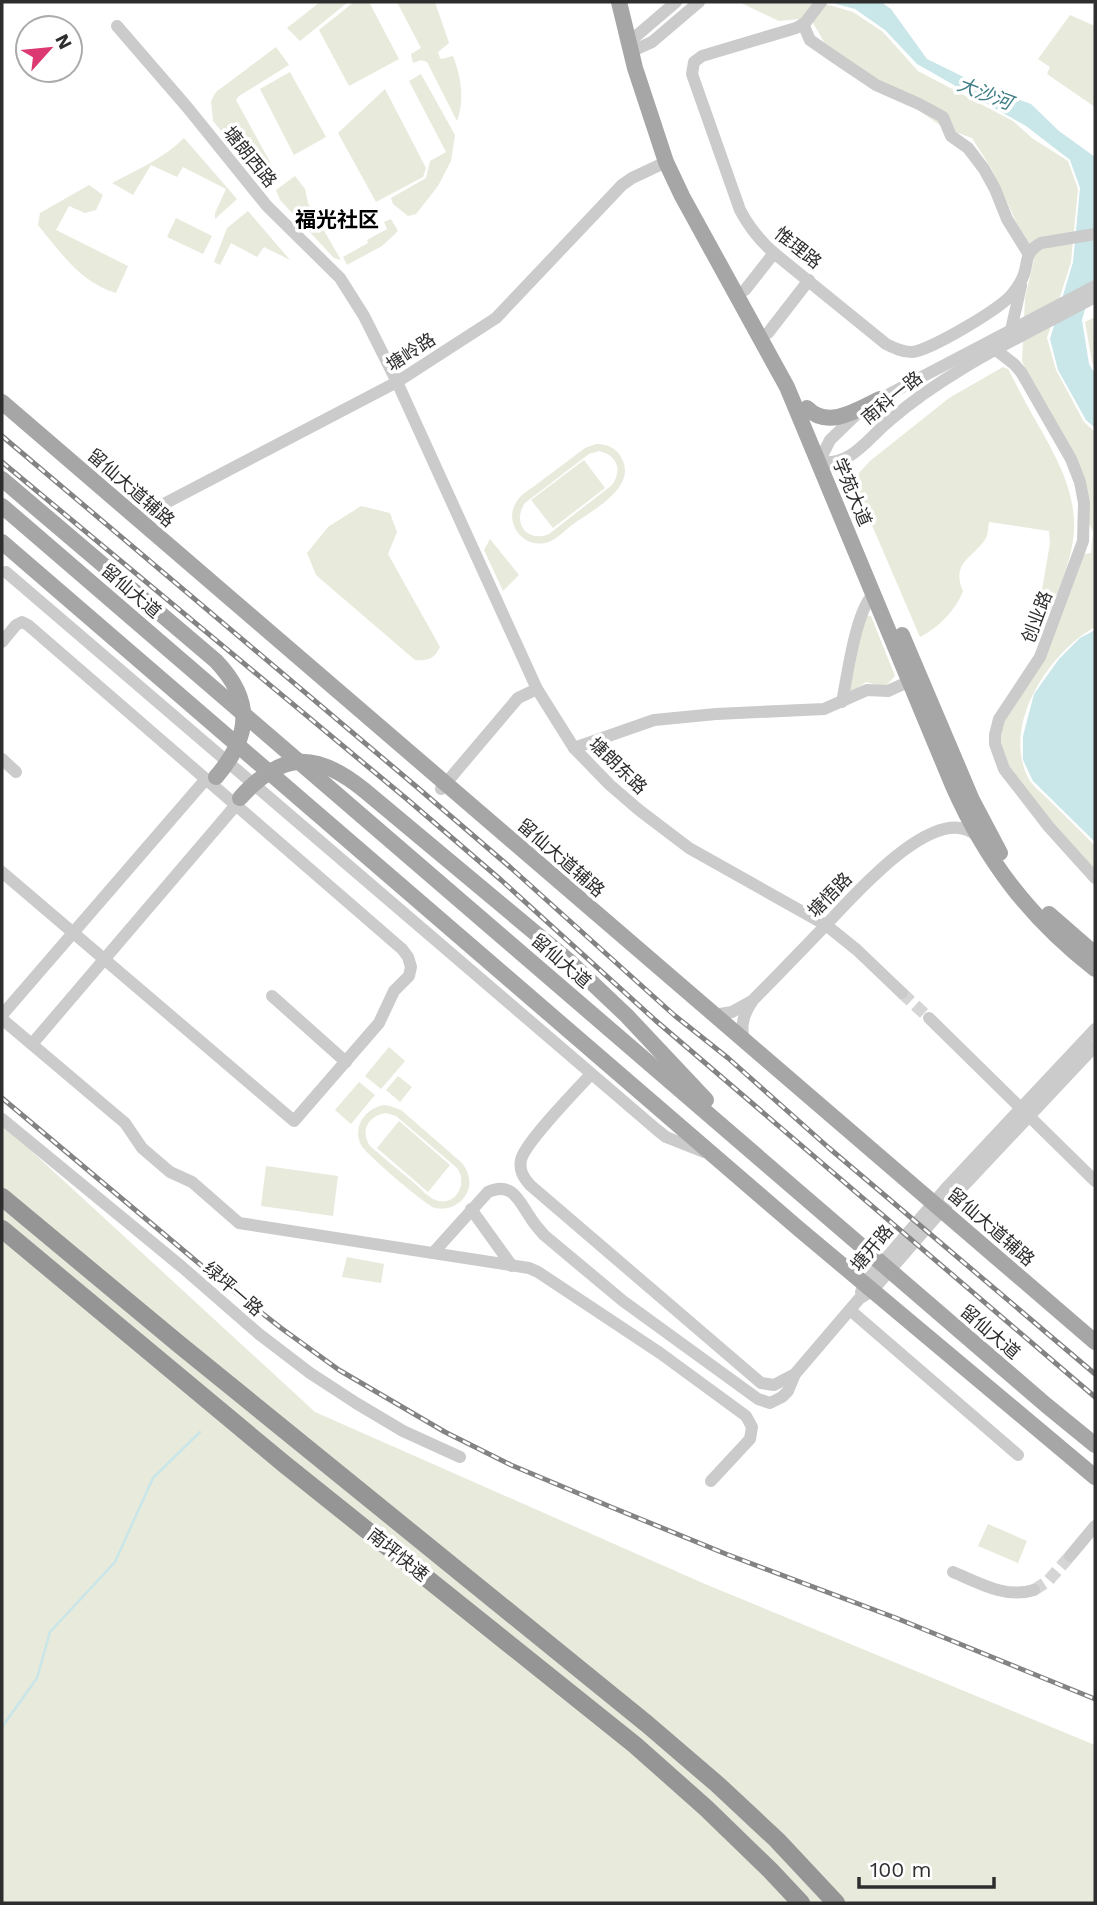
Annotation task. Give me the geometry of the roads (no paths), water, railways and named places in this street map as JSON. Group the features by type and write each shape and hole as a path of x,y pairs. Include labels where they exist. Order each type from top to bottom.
{"highway":[{"name":"南坪快速","path":"2,1197 647,1724 777,1840 836,1903"},
{"name":"南坪快速","path":"2,1229 283,1463 635,1745 706,1808 801,1903"}],"main road":[{"name":"学苑大道","path":"618,2 673,154 807,408 874,594 977,836 1000,873 1031,910 1095,969"},
{"name":"学苑大道","path":"628,2 633,45 666,162 825,458 981,820 1000,854 1028,891 1065,929 1095,954"},
{"path":"807,408 819,417 835,418 880,399"},
{"name":"留仙大道辅路","path":"2,402 443,787 935,1209 1095,1342"},
{"name":"留仙大道辅路","path":"2,413 744,1040 1095,1351"},
{"path":"2,479 225,671 240,695 244,721 236,751 211,780"},
{"name":"留仙大道","path":"2,506 1045,1405 1095,1445"},
{"path":"2,542 714,1155 865,1291 1095,1477"},
{"path":"237,802 264,774 285,764 311,761 336,769 570,962 626,1015 771,1168"}],"street":[{"path":"633,45 676,2"},
{"path":"633,45 652,41 699,2"},
{"path":"821,2 804,23 810,40 876,85 943,117 951,136 968,148 984,169 1007,219 1028,253 1041,243 1095,234"},
{"name":"惟理路","path":"804,23 796,28 702,56 694,62 692,74 740,209 754,233 774,253 886,344 909,352 925,348 997,309 1014,292 1024,275 1028,253"},
{"name":"塘朗西路","path":"117,26 267,206 341,278 364,316 397,382"},
{"name":"塘岭路","path":"137,518 397,382 496,318 622,185 666,162"},
{"path":"745,290 774,253"},
{"path":"1014,333 1024,275"},
{"path":"768,333 809,280"},
{"name":"南科一路","path":"1095,286 1014,333 996,350 924,393 850,456 842,461 825,458 831,440 864,408 1014,333 1095,297"},
{"name":"创业路","path":"996,350 1021,372 1071,459 1080,482 1085,519 1079,554 1040,657 999,719 995,744 1004,769 1049,827 1095,878"},
{"name":"塘朗东路","path":"397,382 537,689 574,748 636,807 690,848 826,925 902,993"},
{"path":"19,557 4,574 666,1136 714,1155"},
{"path":"842,702 861,613 874,594"},
{"path":"2,642 16,625 22,622 28,625 237,802 402,949 411,967 408,976 394,991 379,1023 294,1121 2,872"},
{"path":"574,748 654,720 824,709 867,690 888,691 910,681"},
{"path":"443,787 518,698 537,689"},
{"path":"2,759 16,772"},
{"path":"211,780 73,933 2,1017 125,1123 142,1148 151,1156 170,1172 192,1182 239,1223 529,1268 538,1272 660,1353 746,1416 752,1427 750,1439 710,1480"},
{"path":"944,828 955,816 960,801"},
{"path":"32,1044 237,802"},
{"path":"944,828 966,828 977,836"},
{"name":"塘悟路","path":"744,1040 742,1022 745,1011 753,1000 887,863 944,828"},
{"path":"272,996 346,1062"},
{"name":"塘悟路","path":"714,1015 732,1012 753,1000"},
{"path":"929,1018 1095,1181"},
{"name":"塘开路","path":"471,1209 494,1189 511,1191 544,1235 624,1301 763,1402 770,1403 788,1391 795,1374 865,1291 935,1209 1025,1112 1095,1029"},
{"name":"塘开路","path":"1025,1112 1095,1046"},
{"path":"591,1074 528,1146 521,1161 523,1177 761,1383 774,1385 795,1374"},
{"name":"绿坪一路","path":"2,1119 259,1334 310,1373 402,1431 460,1457"},
{"path":"433,1253 471,1209 512,1266"},
{"path":"850,1310 1018,1455"},
{"path":"1070,1556 1095,1526"},
{"path":"953,1572 1002,1592 1020,1594 1034,1590"}],"water":[{"name":"大沙河","path":"829,2 881,2 891,9 927,59 980,85 1031,104 1059,131 1095,157 1095,274 1082,320 1089,364 1095,374 1095,428 1086,420 1058,370 1050,339 1073,262 1080,188 1070,160 1026,126 917,64 885,30 855,9"},
{"path":"1095,630 1095,842 1033,781 1023,760 1023,736 1034,694 1059,659 1080,638"}],"waterway":[{"path":"2,1727 37,1678 50,1632 115,1562 153,1478 200,1432"}],"tunnel":[{"path":"902,993 929,1018"},
{"path":"1034,1590 1048,1581 1070,1556"}],"railway":[{"path":"2,436 418,788 674,1015 728,1058 829,1148 1095,1374"},
{"path":"2,462 408,800 501,880 655,1020 1095,1397"},
{"path":"2,1098 202,1266 281,1328 339,1370 445,1432 511,1465 611,1507 1095,1699"}],"district":[{"name":"福光社区","path":"337,220"}]}
